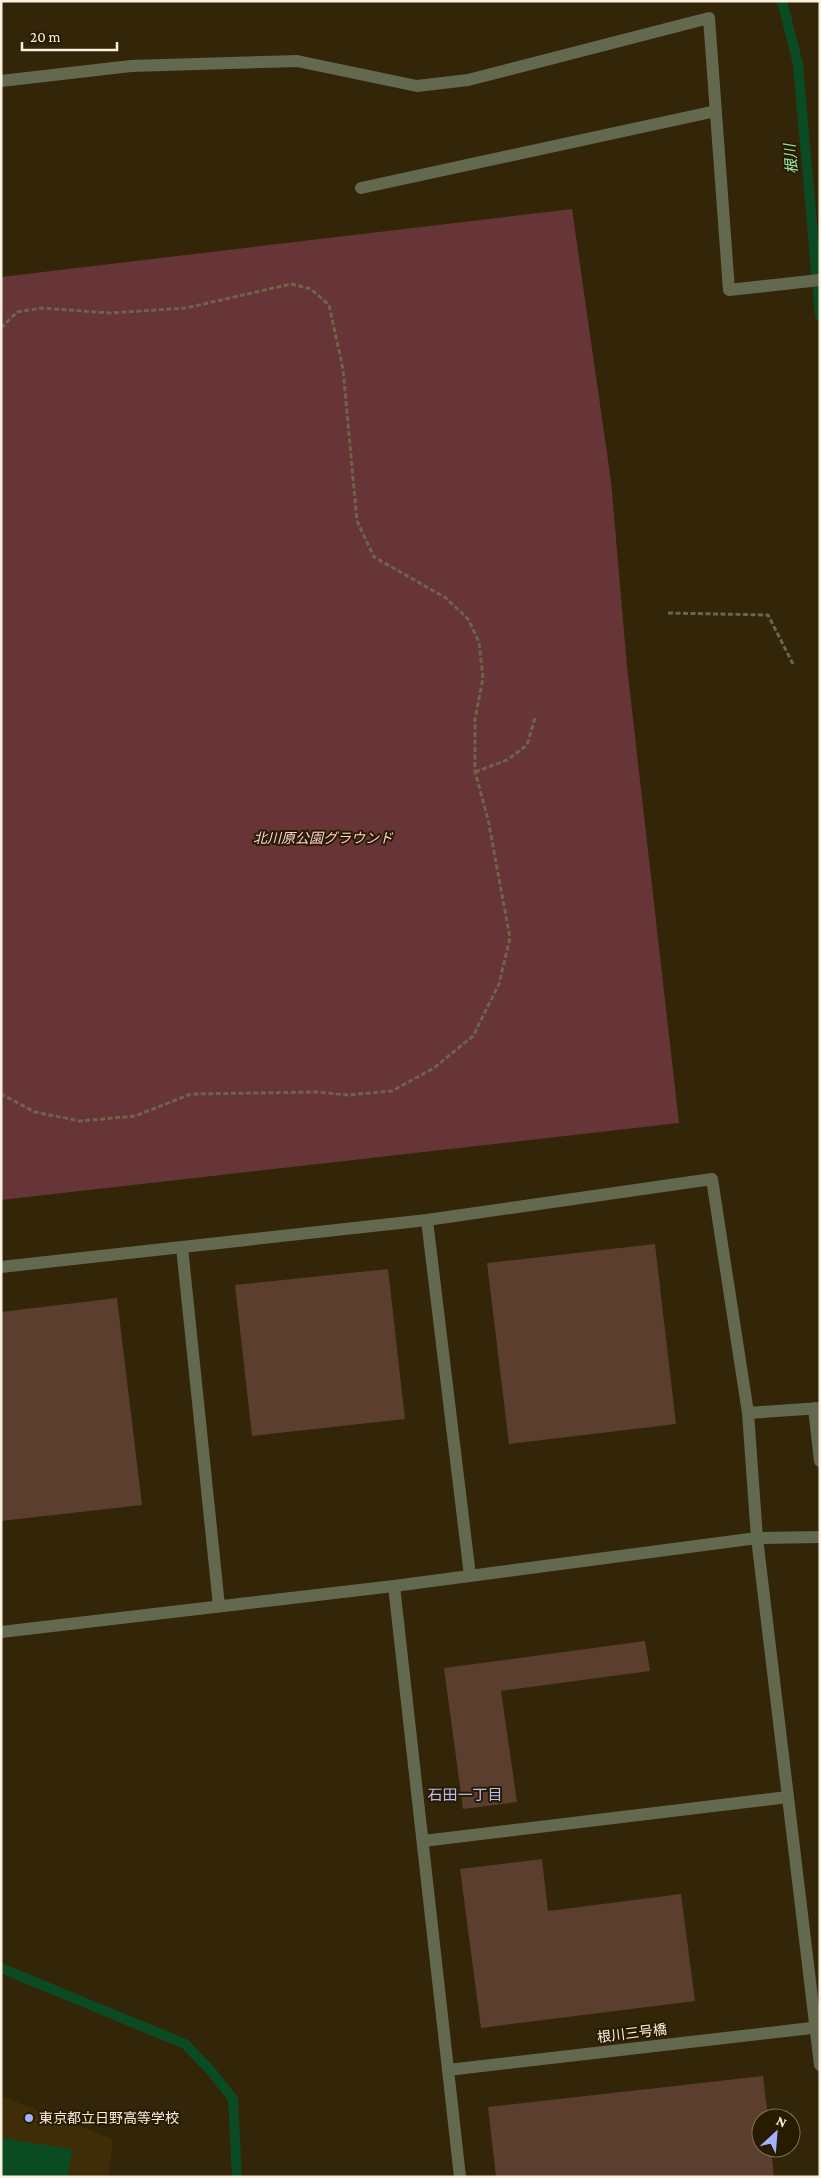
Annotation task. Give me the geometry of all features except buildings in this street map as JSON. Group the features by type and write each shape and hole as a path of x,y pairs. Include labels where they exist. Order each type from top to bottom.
{"lane":[{"path":"1,81 131,66 297,61 417,86 468,80 709,18 729,290 820,280"},
{"path":"361,188 716,111"},
{"path":"1,1267 427,1220 712,1179 748,1413 757,1538 818,2027 820,2064"},
{"path":"427,1220 470,1576"},
{"path":"182,1247 219,1606"},
{"path":"748,1413 817,1408 820,1461"},
{"path":"1,1632 394,1586 757,1538 820,1537"},
{"path":"394,1586 460,2177"},
{"path":"423,1841 788,1797"},
{"name":"根川三号橋","path":"448,2070 818,2027"}],"path":[{"path":"1,328 17,312 42,308 110,313 186,308 292,284 311,289 329,305 343,369 356,521 374,557 446,598 468,619 479,642 483,678 475,719 474,772 488,819 510,938 499,984 473,1036 434,1068 392,1091 347,1096 317,1092 191,1094 135,1116 80,1121 35,1112 1,1094"},
{"path":"1,469 1,487"},
{"path":"668,613 768,615 793,664"},
{"path":"474,772 507,760 527,745 535,718"}],"shaded area":[{"name":"東京都立日野高等学校","path":"1,2096 113,2139 108,2177 1,2177"},
{"path":"1,2138 72,2149 68,2177 1,2177"}],"green space":[{"name":"北川原公園グラウンド","path":"572,209 611,481 627,666 679,1123 1,1200 1,277"}],"waterway":[{"name":"根川","path":"782,1 798,64 820,316"},
{"path":"1,1968 185,2044 211,2071 233,2099 237,2177"}],"place":[{"name":"東京都立日野高等学校","path":"29,2118"}],"district":[{"name":"石田一丁目","path":"465,1795"}]}
